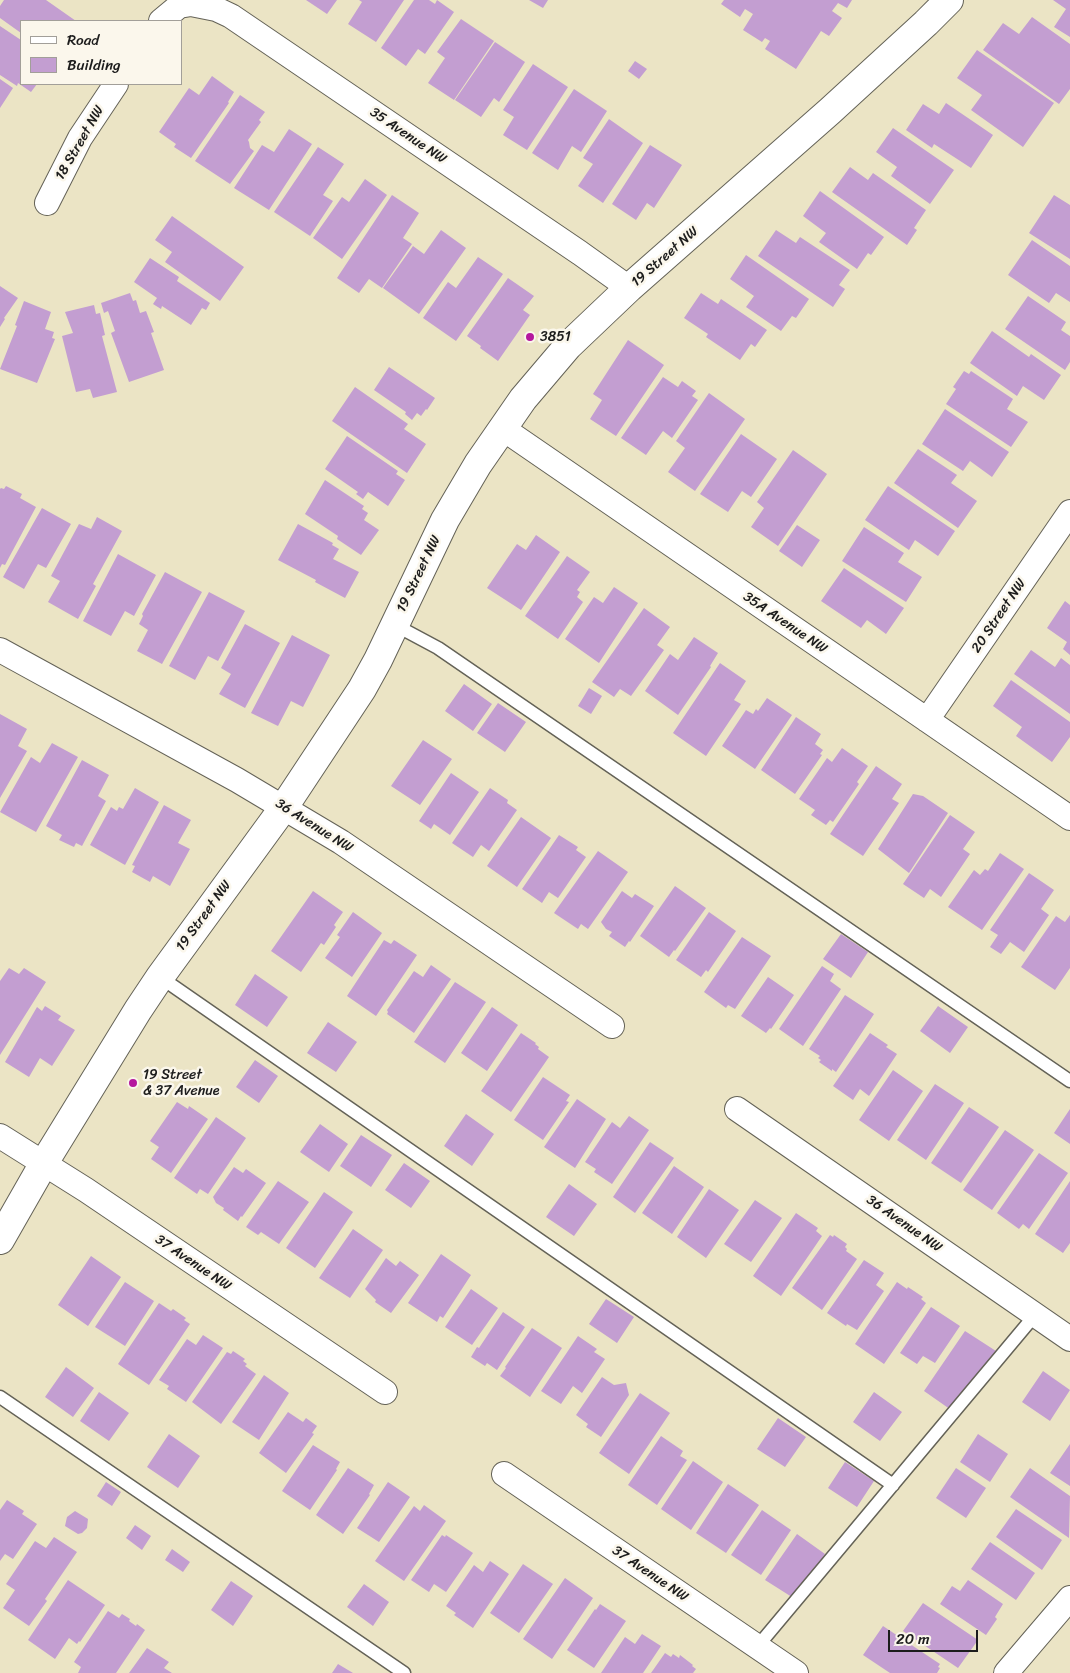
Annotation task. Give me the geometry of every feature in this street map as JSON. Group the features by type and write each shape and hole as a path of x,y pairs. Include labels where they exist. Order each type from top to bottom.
{"street":[{"name":"19 Street NW","path":"0,1240 116,1044 160,976 284,806 362,689 445,520 502,428 543,374 568,346 629,288 830,111 926,24 949,0"},
{"name":"35 Avenue NW","path":"162,20 179,6 191,4 216,9 231,16 629,288"},
{"name":"18 Street NW","path":"47,203 80,138 115,85"},
{"name":"35A Avenue NW","path":"502,428 1070,818"},
{"name":"20 Street NW","path":"927,720 1070,512"},
{"name":"36 Avenue NW","path":"0,650 284,806 341,842 612,1026"},
{"name":"36 Avenue NW","path":"738,1110 1070,1339"},
{"name":"37 Avenue NW","path":"0,1136 44,1163 385,1392"},
{"name":"37 Avenue NW","path":"504,1474 796,1673"},
{"path":"1006,1673 1067,1608"}],"lane":[{"path":"394,625 438,648 1070,1081"},
{"path":"160,976 893,1485"},
{"path":"757,1647 1035,1315"},
{"path":"0,1397 404,1673"}],"building":[{"path":"4,0 46,0 75,20 20,20 20,32 0,18 0,6"},
{"path":"306,0 337,0 327,14"},
{"path":"359,0 404,0 376,42 348,24 362,2"},
{"path":"414,0 429,0 435,4 437,0 454,12 425,54 418,49 406,66 381,48"},
{"path":"529,0 548,0 543,8"},
{"path":"724,0 852,0 847,8 838,3 832,11 842,18 829,36 821,31 796,69 765,49 770,41 765,38 762,42 743,30 753,14 745,9 740,17 721,4"},
{"path":"1053,0 1070,0 1070,37 1054,27 1066,9"},
{"path":"1032,17 1070,44 1070,89 1059,104 983,50 1003,23 1019,34"},
{"path":"461,19 494,41 454,100 428,83 445,58 437,52"},
{"path":"0,26 20,39 20,84 18,83 17,86 0,75"},
{"path":"495,42 525,62 499,102 494,98 481,117 455,100"},
{"path":"977,50 1054,103 1023,147 971,110 982,95 957,78"},
{"path":"635,61 647,69 639,79 628,71"},
{"path":"533,64 568,87 527,150 503,135 514,117 503,110"},
{"path":"212,76 234,92 229,103 191,158 174,147 176,144 159,132 189,88 199,95"},
{"path":"0,79 13,88 0,108"},
{"path":"21,85 36,85 31,92"},
{"path":"574,89 607,111 581,152 572,146 558,170 532,153"},
{"path":"240,95 265,112 259,120 261,122 248,140 250,148 254,151 230,184 195,161"},
{"path":"946,103 993,135 971,168 934,144 932,148 906,130 923,104 939,114"},
{"path":"609,119 643,143 603,203 578,186 593,164 583,158"},
{"path":"893,128 954,170 930,204 891,176 897,167 876,152"},
{"path":"289,129 312,144 269,210 234,188 262,145 274,152"},
{"path":"650,145 682,165 654,208 647,203 636,220 612,204"},
{"path":"318,147 344,164 323,195 333,201 310,236 274,212"},
{"path":"850,167 868,180 873,173 926,210 914,228 917,230 907,245 832,192"},
{"path":"365,179 387,195 342,259 313,238 342,197 349,202"},
{"path":"820,191 884,237 871,255 868,253 857,269 819,242 826,233 803,216"},
{"path":"392,195 419,213 403,238 412,244 382,288 369,279 359,293 337,278"},
{"path":"1054,195 1070,205 1070,259 1029,233"},
{"path":"172,216 244,267 220,301 165,262 172,252 155,240"},
{"path":"441,230 466,248 419,314 383,288 413,246 424,254"},
{"path":"776,230 796,243 800,237 850,270 839,285 845,289 833,307 758,256"},
{"path":"1032,240 1070,266 1070,302 1056,293 1049,303 1008,275"},
{"path":"746,255 809,299 796,318 792,316 781,331 746,307 754,296 730,279"},
{"path":"478,257 503,274 456,341 423,318 448,282 456,288"},
{"path":"150,258 179,277 177,281 210,303 206,310 202,308 191,325 162,306 161,309 153,304 157,298 134,282"},
{"path":"508,278 534,296 523,310 530,315 498,361 467,336"},
{"path":"0,286 18,298 0,327"},
{"path":"130,293 133,301 136,300 140,313 146,311 154,332 151,333 164,370 129,382 111,333 115,331 108,311 104,313 101,303"},
{"path":"701,293 718,304 721,299 767,330 755,347 751,344 740,360 706,337 708,334 684,318"},
{"path":"1028,296 1066,322 1061,330 1070,336 1070,362 1065,370 1005,329"},
{"path":"24,301 51,312 45,329 54,332 52,338 55,339 37,383 0,369 17,326 15,325"},
{"path":"94,305 96,314 100,313 105,335 102,336 117,392 93,398 90,389 76,392 62,336 73,333 65,312"},
{"path":"992,331 1029,357 1031,354 1061,375 1044,400 1023,386 1017,396 970,363"},
{"path":"628,340 664,365 616,436 590,419 602,400 593,394"},
{"path":"389,367 435,398 421,416 417,413 412,420 405,414 406,412 374,390"},
{"path":"964,371 969,374 971,371 1013,399 1007,409 1028,422 1011,447 946,404 956,389 953,387"},
{"path":"663,377 678,387 682,381 696,391 692,396 698,400 672,438 663,431 646,455 621,438"},
{"path":"355,387 408,424 404,429 426,444 407,473 332,421"},
{"path":"709,393 745,419 695,491 668,472 685,448 676,441"},
{"path":"945,409 1009,452 992,477 970,461 963,471 922,444"},
{"path":"741,434 777,459 751,497 742,491 728,512 700,494"},
{"path":"347,436 398,471 396,474 405,480 388,506 368,492 363,499 356,494 358,492 325,469"},
{"path":"918,449 957,475 951,483 977,501 958,528 894,483"},
{"path":"793,450 827,474 778,546 751,527 764,508 757,502"},
{"path":"325,480 364,506 362,509 368,513 364,520 379,530 361,555 337,539 338,536 305,514"},
{"path":"6,486 22,494 20,498 36,507 5,565 2,564 0,568 0,489 4,489"},
{"path":"888,486 955,531 938,556 915,540 909,550 865,520"},
{"path":"42,508 71,524 46,568 38,564 24,589 3,577"},
{"path":"97,517 122,531 93,584 96,586 78,619 48,602 60,581 51,576 79,524 91,529"},
{"path":"298,524 333,543 332,545 339,549 333,559 359,572 345,598 278,560"},
{"path":"797,525 820,540 802,567 779,551"},
{"path":"864,527 904,553 898,562 922,577 906,602 842,561"},
{"path":"536,535 560,552 521,610 487,588 517,544 526,550"},
{"path":"118,554 156,575 134,616 125,611 111,636 83,621"},
{"path":"567,556 590,572 577,590 580,592 577,597 583,602 558,639 525,616"},
{"path":"844,568 904,608 886,634 867,620 861,628 821,601"},
{"path":"165,572 202,592 162,664 137,651 148,630 139,624 143,616 142,614"},
{"path":"614,587 638,603 599,663 565,639 594,597 603,603"},
{"path":"209,592 245,611 218,661 208,656 195,680 169,666"},
{"path":"1065,601 1070,605 1070,655 1063,649 1067,642 1047,628"},
{"path":"644,608 670,627 657,645 664,650 631,696 620,689 614,697 592,682"},
{"path":"245,624 280,643 245,708 219,694 231,674 221,668"},
{"path":"292,635 330,655 303,707 291,701 278,726 251,713"},
{"path":"694,637 718,653 711,667 678,715 645,691 670,654 678,660"},
{"path":"1031,650 1055,667 1061,658 1070,665 1070,714 1014,674"},
{"path":"720,663 746,681 734,700 741,704 706,756 673,733"},
{"path":"1011,680 1070,722 1070,737 1052,762 1016,736 1022,727 993,706"},
{"path":"464,684 492,704 473,731 445,711"},
{"path":"589,688 602,696 591,714 578,706"},
{"path":"767,698 792,715 755,769 722,746 746,710 753,714 756,709 758,711"},
{"path":"498,703 526,722 505,752 477,733"},
{"path":"0,714 27,729 18,746 27,751 0,798"},
{"path":"796,717 821,734 815,744 823,750 820,754 822,755 795,794 761,770"},
{"path":"423,740 452,759 420,805 391,786"},
{"path":"52,743 78,757 36,832 0,812 31,757 40,763"},
{"path":"842,748 868,766 857,782 859,784 833,822 830,820 826,825 811,815 815,810 799,799 827,758 832,762"},
{"path":"82,760 109,775 98,796 106,801 82,846 76,843 74,847 59,840 62,835 46,826"},
{"path":"876,766 902,784 892,799 899,803 863,856 830,834"},
{"path":"451,773 479,792 450,835 434,824 431,829 419,821"},
{"path":"135,788 159,802 125,865 90,845 111,807 117,811 119,807 123,809"},
{"path":"490,788 508,800 507,803 517,810 489,851 481,845 473,857 452,843"},
{"path":"913,794 923,796 948,813 909,873 878,849"},
{"path":"164,805 191,820 178,843 190,849 170,886 153,876 150,882 132,872 135,866 132,865"},
{"path":"950,815 975,832 963,849 970,854 941,897 930,889 924,898 903,884"},
{"path":"521,817 551,838 517,887 487,866"},
{"path":"559,835 578,847 576,850 586,857 558,898 549,892 542,903 522,889"},
{"path":"598,851 628,872 588,929 581,924 578,929 554,913"},
{"path":"1000,853 1024,869 982,930 948,907 974,870 980,875 985,869 988,871"},
{"path":"1029,873 1054,890 1041,909 1049,915 1024,952 1010,942 1001,954 990,947 998,935 990,930"},
{"path":"675,886 706,908 669,957 640,936"},
{"path":"313,891 343,912 324,945 321,943 301,972 271,951"},
{"path":"622,891 632,898 635,894 654,906 625,947 609,936 612,932 606,929 601,922"},
{"path":"353,912 382,933 352,977 325,958 340,937 337,935"},
{"path":"709,912 736,931 708,972 706,970 701,977 676,960"},
{"path":"1070,915 1070,968 1055,990 1021,967 1056,916 1065,922"},
{"path":"841,934 868,952 851,978 823,959"},
{"path":"742,937 771,956 735,1009 728,1005 726,1008 704,992"},
{"path":"384,940 391,944 394,940 417,955 376,1016 347,996"},
{"path":"431,965 451,979 414,1033 387,1014 387,1010 414,971 423,977"},
{"path":"822,966 834,974 830,981 841,989 803,1046 779,1029"},
{"path":"9,968 19,974 24,968 46,982 0,1055 0,981"},
{"path":"255,974 288,997 267,1027 235,1005"},
{"path":"768,977 794,995 771,1029 766,1033 741,1016"},
{"path":"455,982 486,1002 445,1063 414,1042"},
{"path":"845,995 874,1014 836,1072 819,1062 821,1060 818,1058 820,1056 809,1049"},
{"path":"45,1006 61,1016 58,1020 75,1030 52,1066 40,1058 29,1077 5,1062 37,1007 42,1011"},
{"path":"938,1006 968,1027 950,1053 920,1031"},
{"path":"492,1007 518,1025 487,1071 461,1053"},
{"path":"328,1022 357,1042 336,1072 307,1053"},
{"path":"521,1033 536,1043 539,1047 538,1049 549,1057 511,1112 481,1091"},
{"path":"870,1033 888,1045 886,1047 897,1054 869,1096 860,1089 853,1100 833,1086"},
{"path":"255,1060 278,1076 259,1103 236,1087"},
{"path":"893,1070 923,1091 889,1141 859,1120"},
{"path":"543,1077 570,1095 566,1101 569,1102 543,1140 514,1120"},
{"path":"935,1084 964,1103 926,1160 897,1140"},
{"path":"577,1099 606,1119 575,1168 544,1147"},
{"path":"177,1102 188,1109 189,1106 208,1119 171,1173 151,1159 159,1147 150,1141"},
{"path":"969,1107 999,1127 961,1183 931,1163"},
{"path":"1070,1109 1070,1144 1054,1133"},
{"path":"466,1114 494,1134 472,1166 444,1146"},
{"path":"629,1116 649,1130 612,1184 594,1172 596,1169 585,1162 612,1122 620,1128"},
{"path":"216,1117 246,1138 208,1194 200,1189 197,1194 174,1178"},
{"path":"320,1124 348,1144 329,1172 300,1152"},
{"path":"1005,1130 1034,1150 992,1210 963,1190"},
{"path":"361,1135 392,1155 371,1187 340,1166"},
{"path":"650,1142 674,1158 635,1213 613,1197"},
{"path":"1039,1153 1068,1173 1029,1229 1023,1224 1019,1229 997,1213"},
{"path":"404,1163 430,1181 411,1208 385,1190"},
{"path":"674,1166 704,1187 672,1234 642,1213"},
{"path":"234,1167 243,1173 246,1169 266,1183 238,1221 223,1210 224,1208 216,1203 213,1197"},
{"path":"278,1181 309,1202 279,1244 261,1232 258,1235 246,1227"},
{"path":"1070,1181 1070,1243 1063,1253 1035,1234"},
{"path":"569,1184 597,1204 574,1236 546,1217"},
{"path":"709,1189 739,1210 706,1258 677,1237"},
{"path":"324,1192 353,1212 315,1268 286,1248"},
{"path":"755,1200 782,1218 751,1262 724,1244"},
{"path":"796,1213 818,1228 816,1231 822,1236 781,1296 753,1276"},
{"path":"353,1229 383,1250 350,1298 319,1278"},
{"path":"830,1235 833,1237 834,1235 847,1244 845,1247 846,1251 857,1259 822,1310 792,1288"},
{"path":"441,1254 471,1275 443,1318 440,1316 437,1322 408,1303"},
{"path":"91,1256 121,1277 88,1326 58,1305"},
{"path":"386,1258 396,1266 400,1261 419,1275 391,1313 375,1302 376,1300 365,1289"},
{"path":"864,1260 884,1273 876,1285 884,1291 857,1330 847,1324 846,1326 827,1313"},
{"path":"125,1282 154,1301 125,1346 95,1327"},
{"path":"897,1282 923,1297 921,1299 926,1303 884,1364 855,1344"},
{"path":"471,1289 498,1308 472,1345 445,1327"},
{"path":"606,1299 634,1317 617,1343 589,1324"},
{"path":"159,1303 171,1311 173,1309 186,1318 184,1320 190,1324 149,1385 118,1364"},
{"path":"931,1307 960,1326 935,1363 923,1356 917,1364 900,1353"},
{"path":"503,1312 525,1327 497,1370 487,1363 485,1366 471,1357"},
{"path":"532,1328 562,1348 530,1397 500,1376"},
{"path":"965,1331 996,1351 954,1412 924,1391"},
{"path":"203,1335 223,1348 186,1402 167,1389 169,1386 159,1380 187,1339 196,1345"},
{"path":"578,1336 597,1349 594,1352 605,1359 582,1393 573,1386 561,1404 541,1391"},
{"path":"233,1351 245,1359 243,1361 247,1364 245,1366 256,1374 221,1424 192,1402 227,1352 231,1354"},
{"path":"66,1367 94,1388 73,1417 45,1397"},
{"path":"1043,1371 1070,1390 1050,1421 1022,1402"},
{"path":"264,1375 289,1393 259,1440 232,1422"},
{"path":"602,1377 614,1385 626,1383 629,1395 601,1437 586,1427 588,1424 576,1415"},
{"path":"99,1392 129,1413 109,1441 80,1421"},
{"path":"874,1392 902,1412 880,1441 853,1422"},
{"path":"640,1393 670,1413 629,1474 599,1453"},
{"path":"288,1412 303,1422 306,1418 317,1426 312,1433 314,1434 286,1473 259,1453"},
{"path":"778,1418 806,1437 785,1467 757,1449"},
{"path":"169,1434 200,1456 178,1488 147,1467"},
{"path":"978,1434 1008,1454 990,1482 960,1462"},
{"path":"661,1436 683,1451 680,1456 687,1460 657,1505 628,1485"},
{"path":"1070,1444 1070,1486 1050,1473"},
{"path":"313,1445 340,1462 337,1470 310,1510 282,1491"},
{"path":"693,1461 723,1482 691,1530 661,1509"},
{"path":"845,1462 874,1481 857,1507 828,1488"},
{"path":"348,1468 374,1485 370,1495 343,1534 316,1515"},
{"path":"956,1468 986,1488 966,1518 936,1498"},
{"path":"1030,1468 1070,1496 1069,1538 1010,1497"},
{"path":"106,1482 121,1492 112,1506 97,1496"},
{"path":"388,1482 410,1497 379,1542 357,1528"},
{"path":"728,1484 759,1505 726,1553 696,1533"},
{"path":"7,1500 24,1511 22,1514 37,1524 13,1559 5,1554 0,1561 0,1510"},
{"path":"424,1505 446,1521 404,1581 375,1561 414,1506 420,1511"},
{"path":"1016,1509 1062,1540 1042,1570 996,1537"},
{"path":"762,1510 791,1530 761,1575 731,1555"},
{"path":"75,1511 88,1519 87,1528 78,1534 65,1526 67,1517"},
{"path":"135,1525 151,1536 142,1550 126,1538"},
{"path":"797,1534 825,1554 795,1599 765,1580"},
{"path":"442,1535 445,1537 446,1535 473,1553 446,1592 434,1584 429,1592 411,1580"},
{"path":"54,1537 77,1552 29,1626 3,1608 15,1590 6,1584 35,1541 46,1548"},
{"path":"990,1542 1035,1573 1016,1600 971,1569"},
{"path":"172,1549 190,1562 183,1572 165,1560"},
{"path":"490,1561 509,1574 473,1628 454,1615 456,1613 446,1606 474,1565 483,1572"},
{"path":"523,1564 553,1584 519,1633 490,1613"},
{"path":"565,1578 593,1598 552,1659 523,1639"},
{"path":"68,1580 105,1605 80,1642 77,1644 69,1638 55,1659 28,1640"},
{"path":"968,1580 1003,1604 995,1617 997,1619 986,1635 940,1604 952,1586 960,1591"},
{"path":"231,1581 253,1596 233,1626 211,1610"},
{"path":"364,1584 389,1602 373,1626 347,1607"},
{"path":"923,1603 978,1640 958,1668 903,1631"},
{"path":"600,1604 626,1621 594,1668 567,1650"},
{"path":"108,1611 119,1618 122,1614 136,1626 137,1624 145,1630 116,1673 78,1673 81,1667 74,1662"},
{"path":"883,1626 940,1664 937,1673 890,1673 863,1655"},
{"path":"642,1634 661,1646 643,1673 601,1673 625,1637 635,1644"},
{"path":"147,1648 169,1662 164,1668 172,1673 129,1673"},
{"path":"665,1653 671,1657 673,1654 679,1658 680,1655 696,1669 693,1673 651,1673"},
{"path":"338,1664 353,1673 332,1673"}],"place":[{"name":"3851","path":"530,337"},
{"name":"19 Street & 37 Avenue","path":"133,1083"}]}
